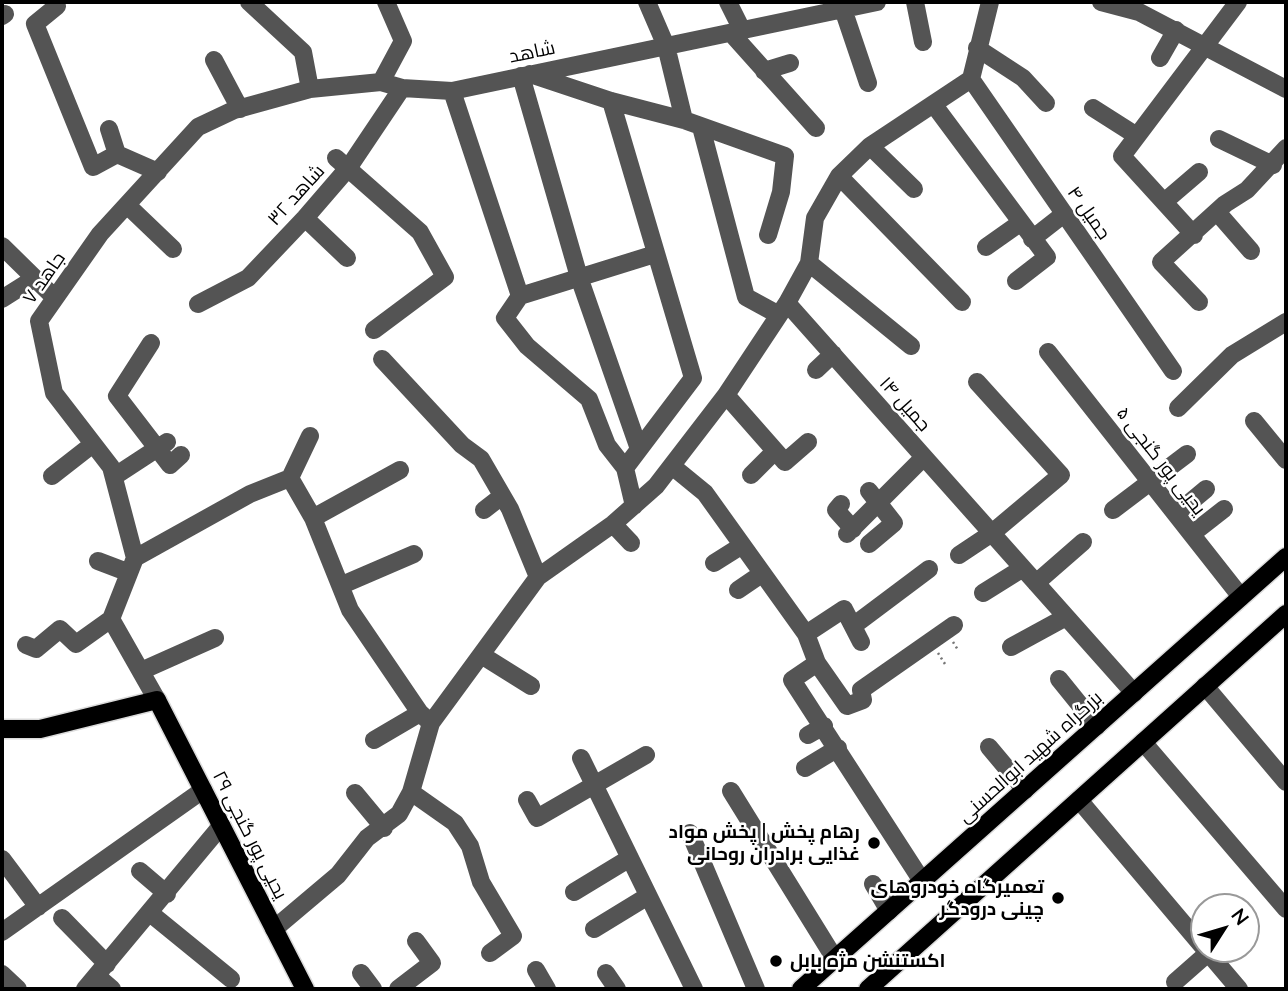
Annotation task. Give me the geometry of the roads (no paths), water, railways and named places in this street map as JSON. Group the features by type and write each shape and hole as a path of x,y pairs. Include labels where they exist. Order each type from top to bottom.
{"main road":[{"name":"بزرگراه شهید ابوالحسنی","path":"801,989 1286,557"},
{"path":"878,986 1286,614"},
{"path":"2,729 40,729 157,700"},
{"name":"یحیی پور گنجی ۲۹","path":"157,700 301,987"}],"street":[{"path":"249,2 303,52 310,89"},
{"path":"648,2 666,46 684,120"},
{"path":"728,2 737,31 764,71 816,128"},
{"name":"شاهد","path":"198,127 240,109 310,89 381,82 402,89 452,90 737,31 814,8 877,2"},
{"path":"915,2 923,42"},
{"path":"374,740 425,718 483,656 538,577 613,524 656,486 726,395 783,309 808,263 815,218 839,176 870,146 971,79 990,2"},
{"path":"1101,2 1139,12 1286,89"},
{"path":"1194,235 1122,156 1238,2"},
{"path":"381,82 403,41 393,4"},
{"path":"57,6 35,24 93,167 117,154"},
{"path":"851,6 867,82"},
{"path":"1160,58 1176,30"},
{"path":"977,48 1023,78 1046,103"},
{"path":"214,60 240,109"},
{"path":"764,71 790,63"},
{"path":"526,75 684,120 785,156 781,192 768,235"},
{"path":"526,75 579,278 639,449"},
{"name":"جمیل ۴","path":"971,79 1173,371"},
{"name":"شاهد ۳۲","path":"198,304 248,278 305,218 343,162 402,89"},
{"path":"452,90 520,296"},
{"path":"611,101 694,378 625,468"},
{"path":"934,105 1046,259 1016,281"},
{"path":"1094,108 1138,136"},
{"name":"جاهد ۷","path":"131,565 115,476 54,393 38,321 100,234 198,127"},
{"name":"جمیل ۱۴","path":"701,127 747,297 783,309 833,354 1134,693"},
{"path":"109,129 117,154 158,172"},
{"path":"1219,139 1273,165"},
{"path":"870,146 914,189"},
{"path":"1199,302 1161,262 1217,212 1247,190 1286,148"},
{"path":"343,162 419,232 445,277 374,330"},
{"path":"1164,202 1199,172"},
{"path":"839,176 962,302"},
{"path":"127,205 173,249"},
{"path":"1217,212 1251,251"},
{"path":"1032,239 1064,214"},
{"path":"305,218 347,258"},
{"path":"986,247 1020,223"},
{"path":"2,246 55,298"},
{"path":"634,506 625,468 607,445 589,399 527,346 505,318 520,296 655,254"},
{"path":"808,263 911,346"},
{"path":"2,299 34,278"},
{"path":"1178,408 1231,355 1286,321"},
{"path":"150,343 117,396 163,445 170,465 181,455"},
{"name":"یحیی پور گنجی ۵","path":"1048,352 1241,597"},
{"path":"816,370 833,354"},
{"path":"382,359 462,445 481,459 502,496 538,577"},
{"path":"958,555 992,533 1061,475 977,382"},
{"path":"726,395 785,462 808,442"},
{"path":"1254,421 1286,460"},
{"path":"98,561 131,565 250,494 290,478 310,436"},
{"path":"52,476 93,444"},
{"path":"115,476 163,445"},
{"path":"751,475 775,451"},
{"path":"1113,510 1152,484 1186,454"},
{"path":"841,504 836,510 850,531 874,497 924,457"},
{"path":"672,466 705,494 760,575 806,634 817,663 847,706 863,700 861,690 954,625"},
{"path":"313,518 400,470"},
{"path":"274,929 338,875 367,838 384,828 399,814 411,792 425,718 350,610 313,518 290,478"},
{"path":"1176,514 1206,489"},
{"path":"484,510 502,496"},
{"path":"869,544 894,523 874,497"},
{"path":"1192,534 1224,509"},
{"path":"613,524 631,543"},
{"path":"1036,583 1083,542"},
{"path":"714,563 741,546"},
{"path":"342,585 414,554"},
{"path":"26,645 36,649 60,629 76,644 111,619 131,565"},
{"path":"983,593 1023,568"},
{"path":"806,634 844,609 857,634 929,569"},
{"path":"738,590 760,575"},
{"path":"1011,647 1066,617"},
{"path":"111,619 157,700"},
{"path":"141,671 215,638"},
{"path":"483,656 531,686"},
{"path":"817,663 792,680 816,730 838,748 922,881"},
{"path":"1059,679 1097,726"},
{"path":"1205,686 1286,782"},
{"path":"1143,742 1286,909"},
{"path":"989,747 1025,790"},
{"path":"805,768 838,748"},
{"path":"527,800 537,818 646,755"},
{"path":"581,758 694,989"},
{"path":"2,932 203,790"},
{"path":"731,791 835,959"},
{"path":"411,792 455,823 470,846 481,882 513,936 490,953"},
{"path":"355,793 384,828"},
{"path":"1079,800 1190,931"},
{"path":"96,976 221,826"},
{"path":"690,833 756,989"},
{"path":"575,892 630,858"},
{"path":"2,859 38,907"},
{"path":"140,871 167,894"},
{"path":"873,884 889,911"},
{"path":"594,929 648,896"},
{"path":"150,913 231,979"},
{"path":"62,918 96,976 112,989"},
{"path":"398,989 432,964 416,941"},
{"path":"1174,982 1193,963"},
{"path":"1217,963 1239,989"},
{"path":"536,970 547,989"},
{"path":"362,973 373,989"},
{"path":"606,973 617,989"},
{"path":"2,974 18,989"}],"place":[{"name":"رهام پخش | پخش مواد غذایی برادران روحانی","path":"874,843"},
{"name":"تعمیرگاه خودروهای چینی درودگر","path":"1058,898"},
{"name":"اکستنشن مژه بابل","path":"776,961"}]}
